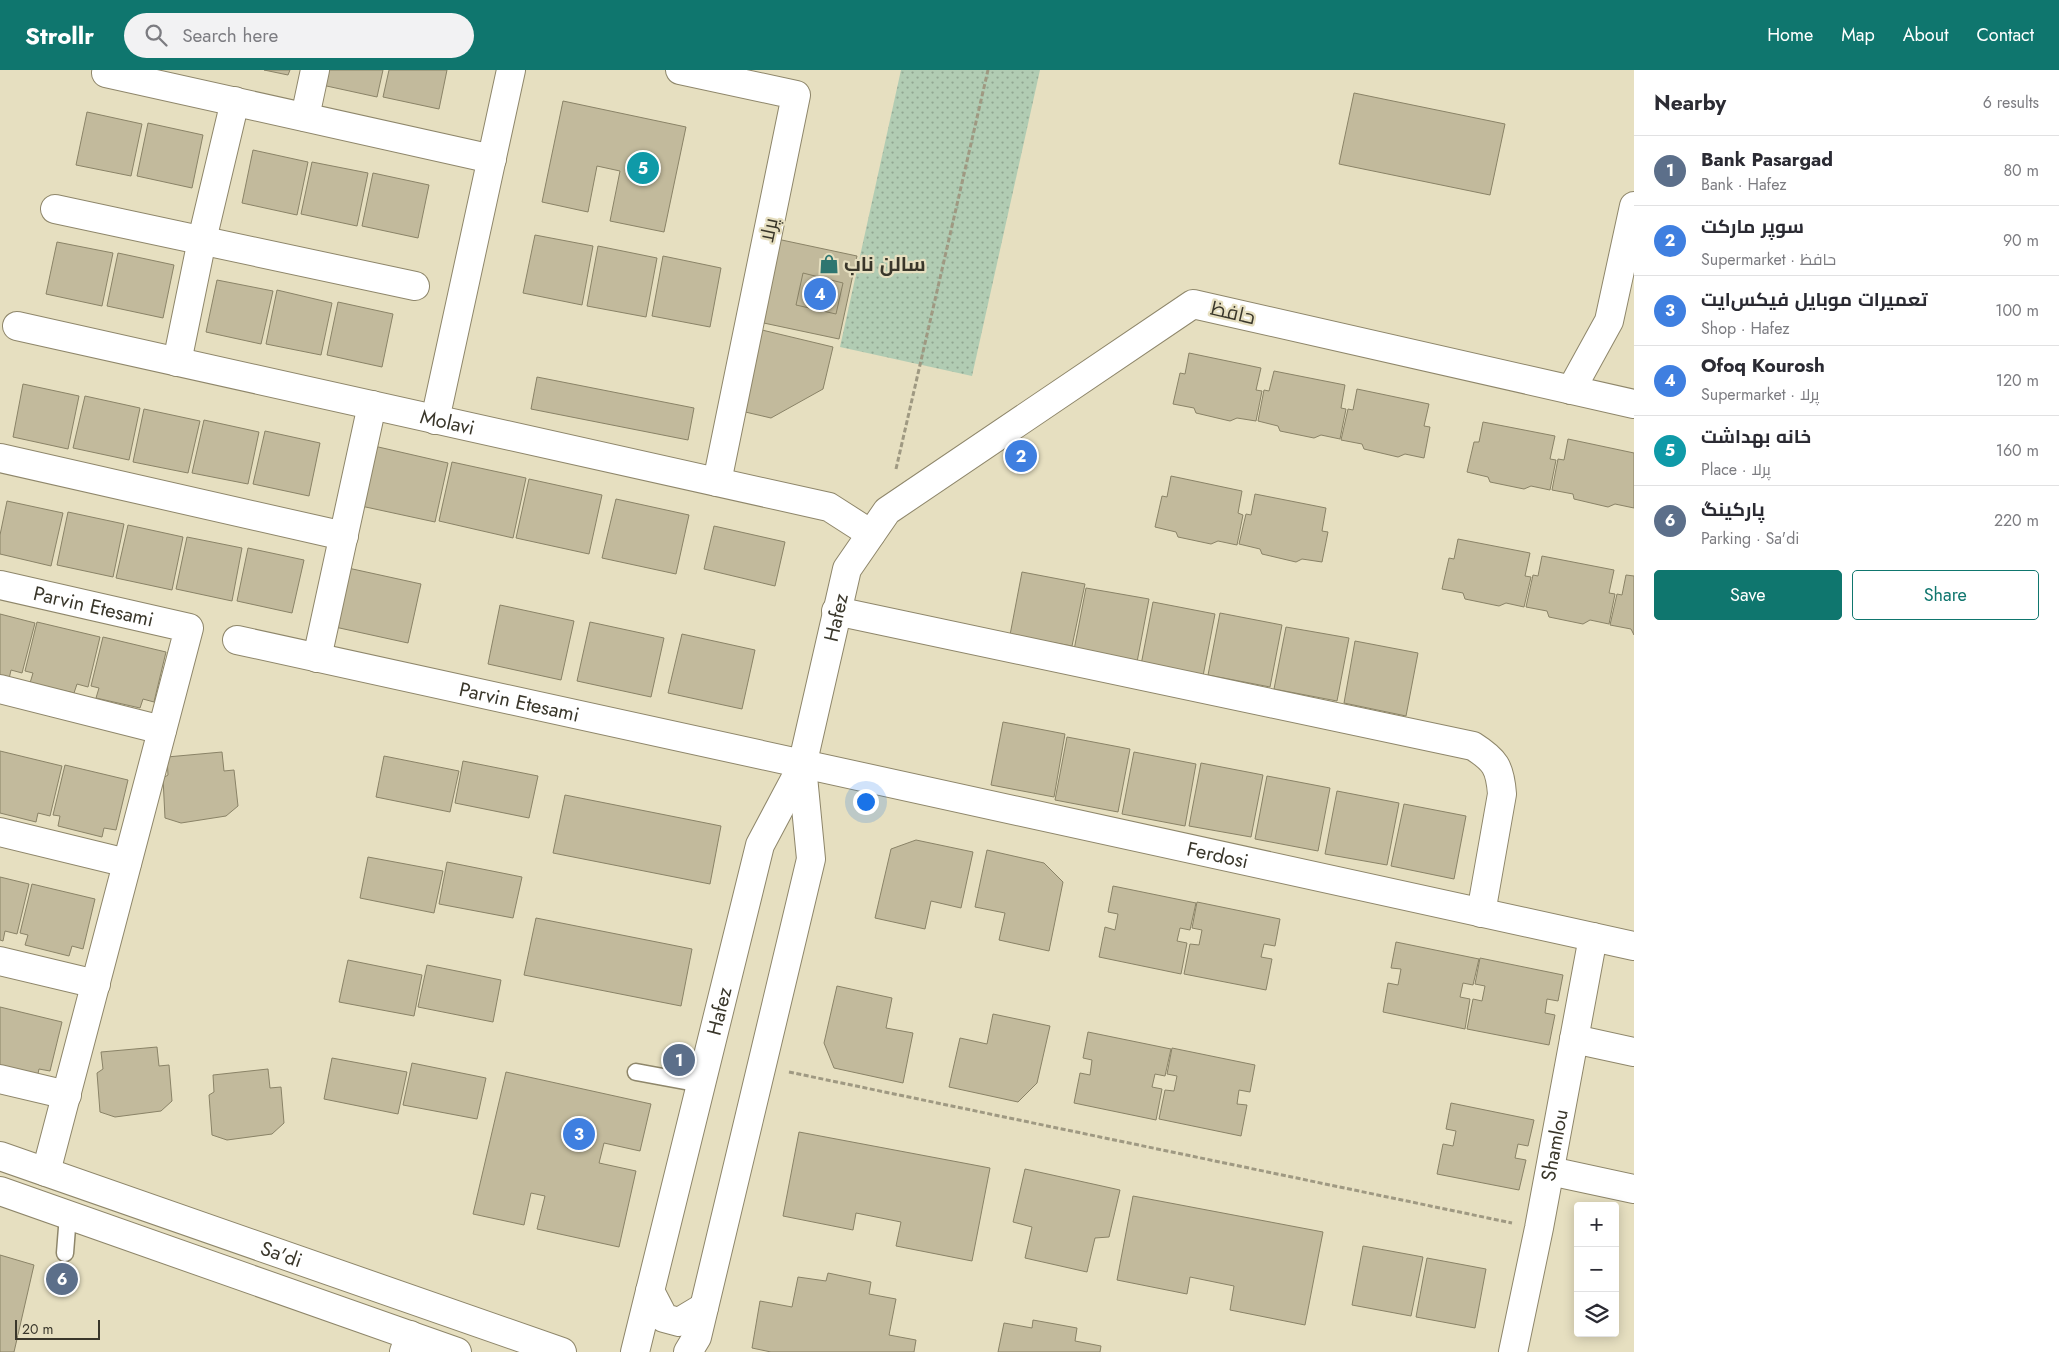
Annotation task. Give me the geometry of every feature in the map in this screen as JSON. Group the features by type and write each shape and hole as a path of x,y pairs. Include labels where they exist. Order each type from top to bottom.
{"street":[{"path":"305,117 315,70"},
{"path":"435,420 511,70"},
{"name":"پرلا","path":"680,70 796,95 717,482"},
{"path":"106,73 492,159"},
{"path":"177,362 202,240 235,101"},
{"path":"1571,390 1609,321 1634,206"},
{"path":"55,209 415,286"},
{"name":"حافظ","path":"887,511 1193,304 1634,404"},
{"name":"Molavi","path":"17,326 829,507 871,534"},
{"path":"317,658 372,405"},
{"path":"0,458 344,536"},
{"name":"Hafez","path":"635,1352 760,845 802,766 836,611 848,569 887,511"},
{"name":"Parvin Etesami","path":"0,585 189,628 162,730"},
{"path":"836,611 1473,746 1494,762 1501,776 1502,794 1481,913"},
{"name":"Parvin Etesami","path":"236,640 802,766"},
{"path":"0,689 162,730 46,1172"},
{"name":"Hafez","path":"692,1345 704,1307 811,859 802,766"},
{"name":"Ferdosi","path":"802,766 1634,946"},
{"path":"0,832 127,863"},
{"path":"760,845 780,837 798,840 811,859"},
{"name":"Shamlou","path":"1513,1352 1550,1171 1593,937"},
{"path":"0,961 96,984"},
{"path":"1574,1039 1634,1052"},
{"path":"0,1079 67,1095"},
{"name":"Sa'di","path":"0,1156 562,1352"},
{"path":"1550,1171 1634,1189"},
{"name":"Sa'di","path":"0,1191 407,1344 457,1352"},
{"path":"650,1291 664,1318 679,1322 704,1307"}],"lane":[{"path":"636,1072 701,1084"},
{"path":"65,1253 68,1215"}],"path":[{"path":"887,511 988,70"},
{"path":"762,1067 1539,1228"}],"green space":[{"path":"901,70 1040,70 972,376 840,347"}],"building":[{"path":"264,70 290,70 288,75"},
{"path":"325,70 383,70 377,97 322,85"},
{"path":"389,70 447,70 439,109 383,97"},
{"path":"1354,93 1505,124 1490,195 1339,164"},
{"path":"563,101 686,127 664,232 610,221 620,171 597,166 588,212 542,202"},
{"path":"87,112 142,124 131,176 76,165"},
{"path":"148,123 203,135 192,188 137,176"},
{"path":"253,150 308,162 297,215 242,203"},
{"path":"312,162 368,173 357,226 301,214"},
{"path":"373,173 429,185 418,238 362,226"},
{"path":"535,235 593,246 582,305 523,293"},
{"path":"777,239 857,256 839,339 759,322"},
{"path":"57,242 113,253 102,306 46,294"},
{"path":"598,246 657,258 646,317 587,306"},
{"path":"118,253 174,265 163,318 107,306"},
{"path":"663,256 721,268 710,327 652,316"},
{"path":"803,273 843,283 836,314 796,305"},
{"path":"217,280 273,291 261,344 206,332"},
{"path":"277,290 332,303 321,355 266,344"},
{"path":"338,302 393,314 382,367 327,355"},
{"path":"762,330 833,347 823,389 771,418 741,411"},
{"path":"1189,353 1261,368 1256,390 1262,391 1256,421 1237,418 1230,421 1196,413 1194,408 1173,404 1180,373 1185,374"},
{"path":"1274,371 1345,385 1341,408 1346,409 1340,439 1321,435 1314,438 1280,431 1278,426 1258,421 1264,390 1269,391"},
{"path":"537,377 694,408 688,440 531,409"},
{"path":"23,384 79,396 68,449 13,437"},
{"path":"1357,389 1429,404 1424,426 1430,427 1424,458 1405,454 1398,457 1364,449 1362,444 1341,440 1348,409 1353,410"},
{"path":"85,396 140,408 129,460 73,448"},
{"path":"144,409 200,421 188,473 133,462"},
{"path":"204,420 259,432 248,484 192,473"},
{"path":"1483,422 1555,436 1550,459 1556,460 1550,490 1531,486 1524,489 1490,482 1488,477 1467,472 1474,442 1479,442"},
{"path":"265,431 320,443 309,496 253,484"},
{"path":"1568,439 1634,453 1634,508 1615,504 1608,507 1574,499 1573,494 1552,490 1558,459 1564,460"},
{"path":"374,446 448,463 435,522 361,506"},
{"path":"452,462 526,478 513,538 439,521"},
{"path":"1171,476 1242,491 1238,513 1243,515 1237,545 1218,541 1211,544 1178,537 1176,532 1155,527 1162,496 1167,497"},
{"path":"529,479 602,495 589,554 516,538"},
{"path":"1255,494 1326,508 1322,531 1328,532 1322,562 1302,559 1296,562 1262,554 1260,549 1239,544 1246,514 1251,515"},
{"path":"616,499 689,515 676,574 602,558"},
{"path":"7,501 63,513 51,566 0,554 0,535"},
{"path":"68,512 124,524 113,577 57,565"},
{"path":"128,525 183,537 172,590 116,578"},
{"path":"714,526 785,542 775,586 704,569"},
{"path":"187,537 242,548 232,601 176,589"},
{"path":"1458,539 1530,553 1525,576 1531,577 1524,607 1506,603 1499,606 1465,599 1463,593 1442,589 1449,558 1454,559"},
{"path":"248,548 304,560 292,613 237,601"},
{"path":"1542,556 1614,570 1609,593 1615,594 1609,624 1590,620 1583,624 1549,617 1547,611 1526,607 1533,575 1538,576"},
{"path":"348,568 421,584 408,643 335,627"},
{"path":"1022,572 1085,584 1072,646 1010,635"},
{"path":"1626,575 1634,576 1634,635 1631,629 1610,625 1617,594 1622,595"},
{"path":"1086,588 1149,599 1137,662 1074,650"},
{"path":"1153,602 1215,614 1203,676 1141,665"},
{"path":"500,605 574,621 561,680 488,664"},
{"path":"1220,613 1282,625 1270,687 1208,675"},
{"path":"0,614 35,623 22,673 11,670 9,679 0,677"},
{"path":"37,622 100,637 88,687 77,684 74,693 30,683 33,673 25,671"},
{"path":"590,622 664,638 651,697 577,681"},
{"path":"1286,627 1349,638 1337,701 1274,689"},
{"path":"682,634 755,650 742,709 668,693"},
{"path":"103,637 166,652 154,702 143,699 140,708 96,698 99,688 91,686"},
{"path":"1355,641 1418,653 1406,716 1344,703"},
{"path":"1003,722 1065,734 1054,797 991,785"},
{"path":"1067,737 1130,749 1118,812 1055,800"},
{"path":"0,751 62,766 50,816 38,813 36,822 0,813"},
{"path":"222,752 224,771 234,770 238,806 226,816 181,823 165,818 163,778 168,775 167,757"},
{"path":"1134,752 1196,764 1185,826 1122,814"},
{"path":"384,756 459,771 450,812 376,797"},
{"path":"463,761 538,776 529,818 455,803"},
{"path":"1201,763 1263,775 1251,837 1189,826"},
{"path":"65,765 128,780 116,830 104,828 102,837 58,826 60,816 53,815"},
{"path":"1267,776 1330,788 1318,851 1255,839"},
{"path":"1337,791 1399,803 1387,865 1325,854"},
{"path":"565,795 721,826 710,884 553,853"},
{"path":"1404,804 1466,816 1454,879 1391,866"},
{"path":"916,840 973,852 961,908 931,901 925,929 875,918 891,849"},
{"path":"987,850 1044,863 1063,882 1049,951 999,940 1005,913 975,907"},
{"path":"368,857 443,871 434,913 360,898"},
{"path":"447,862 522,877 513,918 439,904"},
{"path":"0,877 29,884 17,934 5,931 3,941 0,940"},
{"path":"32,884 95,899 83,949 72,946 69,956 25,945 28,935 20,933"},
{"path":"1113,886 1196,903 1190,930 1180,928 1177,941 1187,943 1181,974 1099,957 1105,927 1115,930 1118,914 1108,912"},
{"path":"1197,902 1280,919 1275,946 1264,944 1261,957 1272,959 1266,990 1184,974 1190,944 1199,945 1202,930 1192,928"},
{"path":"536,918 692,949 681,1006 524,975"},
{"path":"1396,942 1479,959 1473,985 1463,983 1460,997 1470,999 1465,1029 1383,1012 1388,983 1398,985 1401,969 1391,968"},
{"path":"1480,958 1563,975 1558,1001 1547,999 1545,1013 1555,1015 1549,1045 1467,1029 1473,999 1482,1001 1485,986 1475,984"},
{"path":"348,960 422,975 414,1016 339,1002"},
{"path":"427,965 501,980 493,1022 418,1007"},
{"path":"837,986 892,998 886,1028 913,1033 903,1083 834,1068 824,1043"},
{"path":"0,1007 62,1022 50,1071 39,1069 37,1078 0,1069"},
{"path":"993,1014 1050,1026 1037,1083 1018,1102 949,1087 960,1038 987,1044"},
{"path":"1088,1032 1171,1049 1165,1076 1155,1074 1152,1087 1162,1089 1156,1120 1074,1103 1080,1073 1090,1075 1092,1060 1083,1058"},
{"path":"157,1047 159,1066 169,1065 172,1101 161,1111 115,1117 100,1112 97,1073 103,1069 101,1052"},
{"path":"1172,1048 1255,1065 1250,1092 1239,1090 1237,1104 1247,1105 1241,1136 1159,1119 1165,1090 1174,1091 1177,1076 1167,1074"},
{"path":"332,1058 407,1072 398,1114 324,1099"},
{"path":"412,1063 486,1078 477,1119 403,1105"},
{"path":"268,1069 270,1088 281,1087 284,1123 272,1134 227,1140 212,1135 209,1095 214,1092 213,1075"},
{"path":"506,1072 651,1104 640,1151 604,1143 599,1163 636,1171 619,1247 537,1229 545,1196 531,1193 524,1225 473,1214"},
{"path":"1451,1103 1534,1120 1528,1146 1518,1144 1515,1158 1526,1160 1519,1190 1437,1174 1443,1144 1453,1146 1456,1131 1446,1129"},
{"path":"799,1132 990,1168 972,1261 896,1246 901,1222 856,1213 853,1230 783,1216"},
{"path":"1025,1169 1120,1190 1109,1237 1095,1238 1087,1272 1025,1258 1032,1227 1013,1222"},
{"path":"1133,1196 1323,1232 1305,1325 1230,1310 1234,1286 1190,1277 1187,1294 1117,1280"},
{"path":"1363,1246 1423,1257 1411,1316 1352,1305"},
{"path":"0,1255 34,1265 14,1352 0,1352"},
{"path":"1427,1258 1486,1269 1475,1328 1416,1317"},
{"path":"828,1273 871,1282 869,1294 896,1299 889,1335 916,1340 914,1352 771,1352 752,1348 760,1301 792,1307 798,1277 826,1281"},
{"path":"1033,1320 1077,1328 1075,1341 1101,1346 1100,1352 998,1352 1004,1323 1032,1328"}],"place":[{"name":"خانه بهداشت","path":"643,168"},
{"name":"سالن ناب","path":"829,264"},
{"name":"Ofoq Kourosh","path":"820,294"},
{"name":"سوپر مارکت","path":"1021,456"},
{"name":"Bank Pasargad","path":"679,1060"},
{"name":"تعمیرات موبایل فیکس‌ایت","path":"579,1134"},
{"name":"پارکینگ","path":"62,1279"}]}
